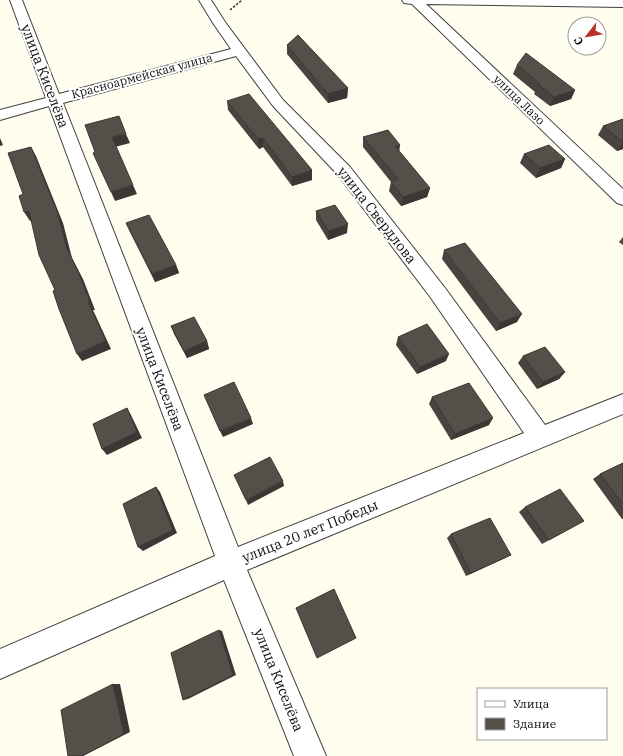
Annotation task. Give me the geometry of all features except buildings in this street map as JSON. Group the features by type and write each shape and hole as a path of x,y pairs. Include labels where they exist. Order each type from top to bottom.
{"street":[{"name":"улица Киселёва","path":"16,0 231,563 310,756"},
{"name":"улица Свердлова","path":"205,0 218,23 278,103 344,171 438,293 540,437"},
{"path":"401,0 623,3"},
{"name":"улица Лазо","path":"415,0 623,199"},
{"name":"Красноармейская улица","path":"0,115 238,51"},
{"name":"улица 20 лет Победы","path":"0,664 231,563 623,404"}]}
